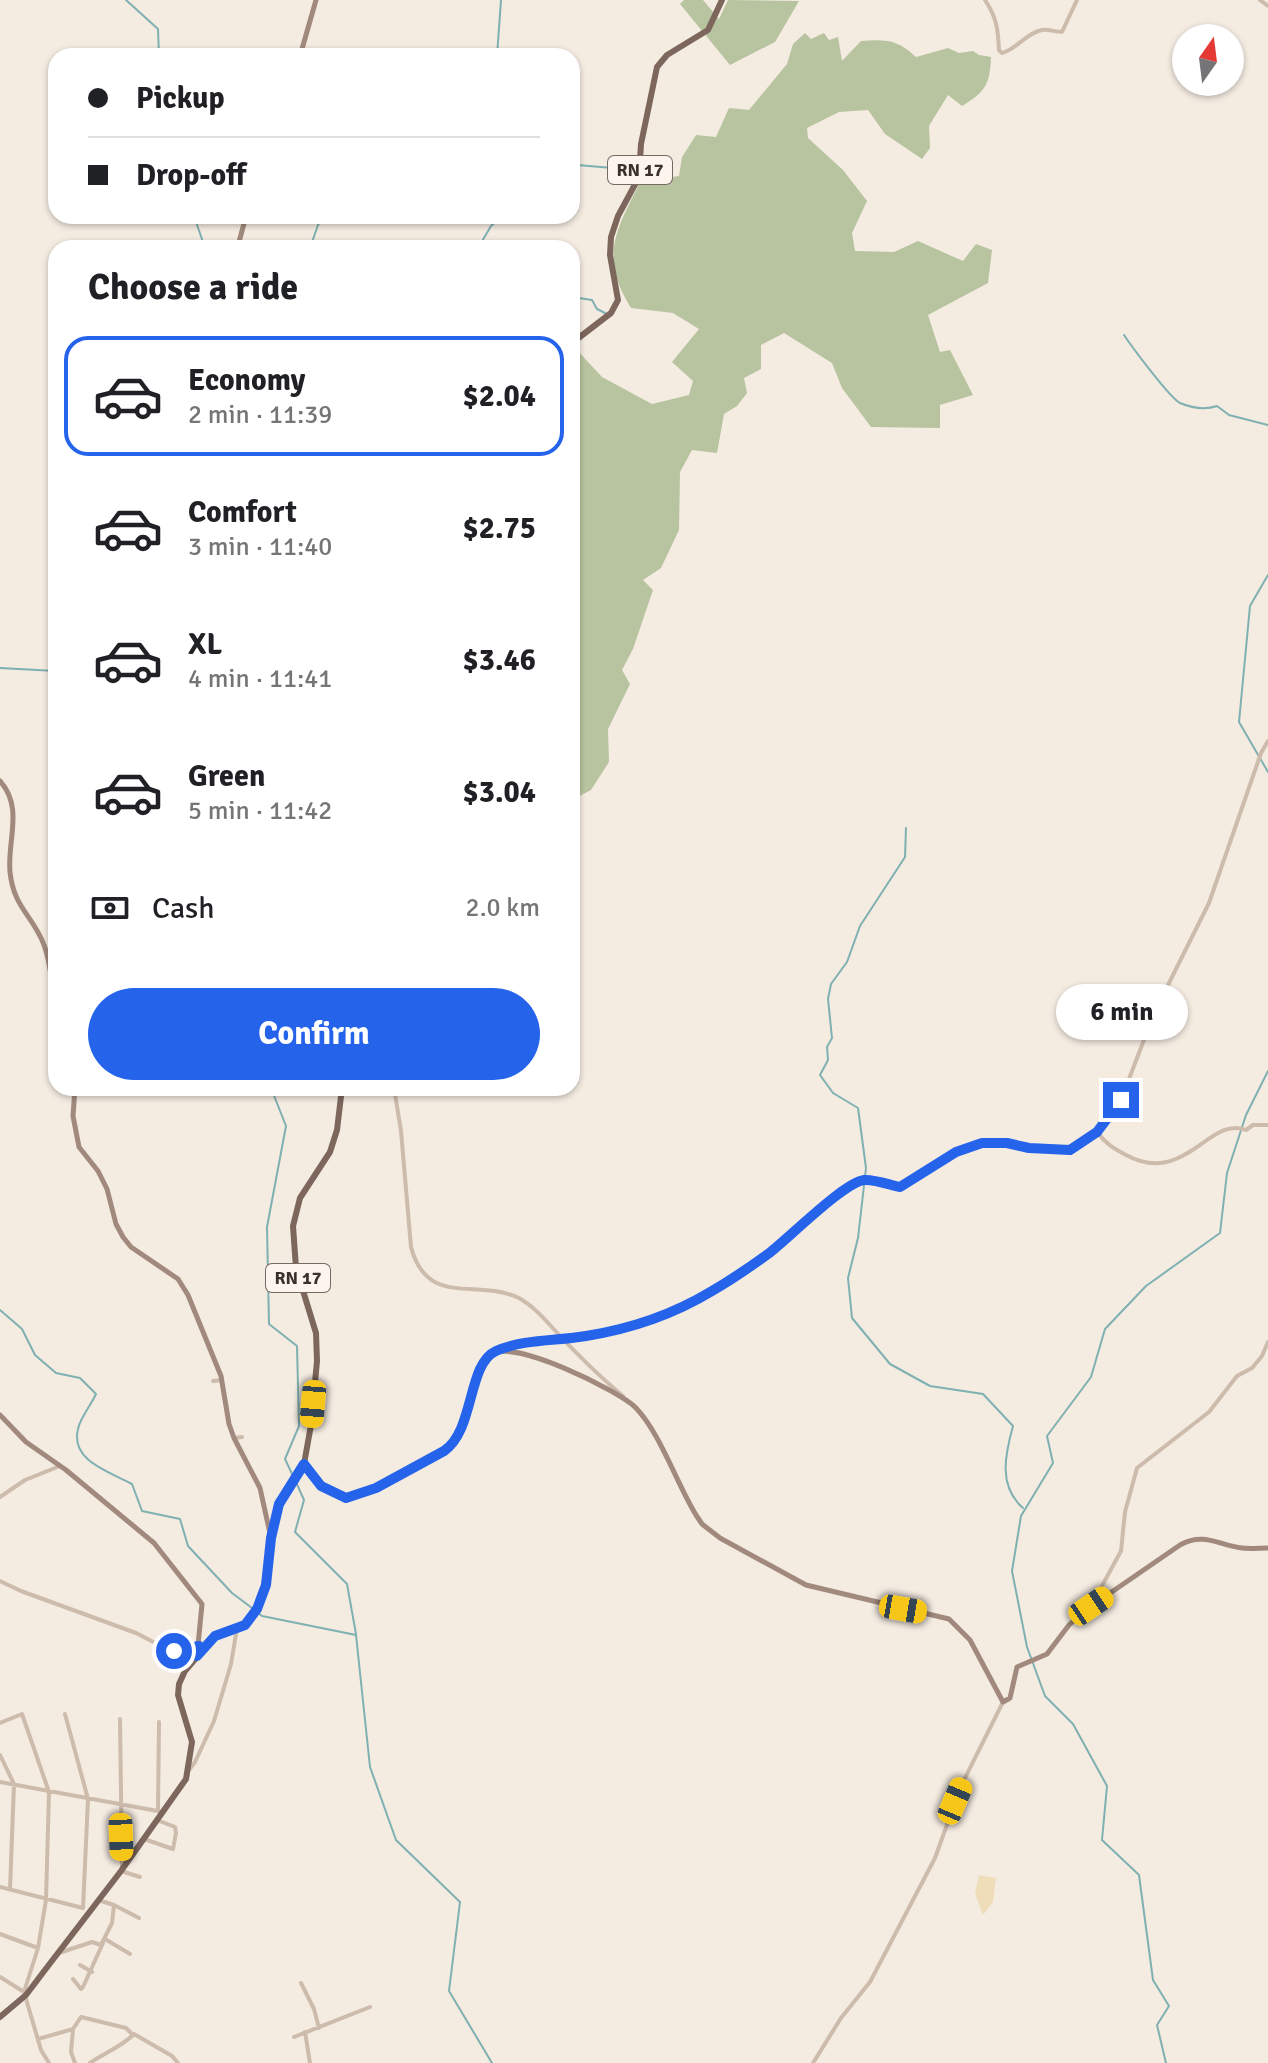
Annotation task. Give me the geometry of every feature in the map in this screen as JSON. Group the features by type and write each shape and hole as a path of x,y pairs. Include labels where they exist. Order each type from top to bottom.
{"main road":[{"name":"RN 17","path":"580,337 611,313 618,300 610,255 611,237 618,216 639,177 641,144 657,67 667,55 708,30 722,0"},
{"name":"RN 17","path":"189,1771 192,1742 178,1695 179,1684 215,1636 245,1625 257,1609 266,1585 271,1538 279,1504 304,1464 311,1425 316,1345 309,1307 296,1268 293,1226 300,1198 330,1152 337,1130 341,1096"},
{"path":"0,2017 59,1953 87,1909 122,1870 189,1771"}],"street":[{"path":"302,48 316,0"},
{"path":"985,0 995,15 1000,34 999,50 1002,53 1036,32 1062,32 1077,0"},
{"path":"1260,0 1268,6"},
{"path":"505,1350 514,1346 587,1336 663,1316 699,1298 770,1252 845,1189 864,1180 900,1187 956,1152 982,1143 1070,1150 1097,1132 1121,1100 1155,1011 1209,903 1261,753 1268,741"},
{"path":"0,781 11,797 14,810 9,847 12,888 20,908 44,944 48,967"},
{"path":"74,1096 73,1116 79,1147 98,1171 107,1189 116,1224 131,1247 183,1284 222,1380 234,1438 260,1488 271,1538"},
{"path":"395,1096 408,1222 415,1262 424,1275 440,1285 461,1290 492,1291 520,1299 541,1315 641,1414 702,1524 761,1562 806,1585 949,1619 970,1640 1003,1702"},
{"path":"1097,1132 1107,1146 1137,1162 1171,1163 1220,1131 1238,1126 1246,1130 1253,1125 1268,1125"},
{"path":"1091,1606 1121,1551 1125,1512 1137,1468 1209,1412 1237,1376 1252,1368 1268,1342"},
{"path":"304,1464 321,1486 346,1498 376,1488 444,1451 454,1444 461,1432 476,1381 486,1361 497,1350 537,1356 630,1402"},
{"path":"213,1381 222,1380"},
{"path":"0,1415 26,1442 154,1543 190,1587 203,1608 197,1656"},
{"path":"234,1438 242,1437"},
{"path":"0,1497 25,1480 60,1466"},
{"path":"813,2063 841,2018 870,1982 935,1858 961,1786 1003,1702 1010,1698 1017,1667 1047,1654 1069,1625 1091,1606 1190,1539 1206,1538 1241,1548 1268,1548"},
{"path":"0,1581 136,1633 169,1650 188,1650 199,1646"},
{"path":"189,1771 214,1721 231,1664 238,1626"},
{"path":"0,1723 22,1714 49,1792 46,1900 38,1948 25,1993 38,2039 49,2063"},
{"path":"0,1887 87,1909 88,1799 65,1714"},
{"path":"120,1719 122,1870 140,1877"},
{"path":"0,1782 160,1811 159,1722"},
{"path":"0,1755 14,1784 10,1889"},
{"path":"144,1839 173,1849 175,1827 157,1820"},
{"path":"98,1900 139,1918"},
{"path":"73,1979 81,1989 92,1972 112,1923 114,1905"},
{"path":"0,1934 38,1948"},
{"path":"59,1953 92,1942 101,1945 104,1940"},
{"path":"104,1940 130,1954"},
{"path":"80,1965 92,1972"},
{"path":"0,1977 25,1993"},
{"path":"301,1983 319,2028"},
{"path":"294,2037 370,2007"},
{"path":"75,2063 71,2052 73,2029 81,2017 126,2028 156,2045 178,2063"},
{"path":"38,2039 73,2029"},
{"path":"305,2032 310,2063"},
{"path":"90,2063 123,2044 132,2034"}],"green space":[{"path":"684,0 703,0 719,19 728,0 799,1 775,42 730,65 680,4"},
{"path":"805,33 811,39 824,33 829,40 838,37 842,61 861,41 877,40 897,44 916,57 948,48 959,53 973,51 991,57 985,87 976,96 962,106 948,95 929,126 930,148 922,159 885,134 868,110 839,112 807,128 808,138 843,170 867,201 852,233 855,251 894,252 918,241 963,261 976,244 992,250 988,283 928,315 940,352 950,350 973,395 940,405 940,428 871,427 842,388 832,363 784,333 761,345 761,369 744,378 747,393 737,406 724,414 717,453 692,450 680,472 679,530 661,568 643,580 653,590 633,649 622,670 630,684 608,729 609,762 591,790 580,796 580,353 602,377 652,404 689,395 693,381 672,362 699,329 673,313 631,308 621,290 613,259 618,230 640,182 679,176 682,157 696,135 716,137 729,108 749,110 787,64 793,44"}],"sand":[{"path":"979,1875 996,1878 993,1902 983,1915 975,1893"}],"waterway":[{"path":"126,0 158,29 159,48"},
{"path":"498,48 501,0"},
{"path":"580,165 613,168"},
{"path":"197,224 202,240"},
{"path":"313,240 319,224"},
{"path":"483,240 493,224"},
{"path":"580,298 592,300 597,309 605,313"},
{"path":"1124,335 1180,403 1198,408 1217,406 1229,415 1268,425"},
{"path":"1268,575 1250,606 1239,722 1268,772"},
{"path":"0,668 48,671"},
{"path":"906,828 905,857 860,926 847,962 831,984 828,999 832,1038 827,1047 828,1060 820,1075 833,1093 858,1108 866,1168 858,1238 848,1278 852,1318 890,1364 930,1386 983,1394 1013,1426 1006,1459 1007,1480 1015,1499 1023,1508"},
{"path":"1166,2063 1157,2025 1169,2006 1153,1980 1139,1875 1102,1840 1107,1786 1073,1724 1045,1696 1027,1647 1012,1571 1021,1516 1053,1463 1047,1436 1091,1377 1105,1329 1146,1286 1220,1233 1227,1173 1246,1115 1268,1071"},
{"path":"274,1096 286,1126 267,1227 269,1324 297,1346 299,1426 285,1459 293,1476"},
{"path":"0,1310 22,1329 35,1355 56,1373 80,1378 96,1394 78,1429 77,1440 86,1457 103,1470 132,1484 142,1511 180,1519 188,1546 232,1593 252,1608"},
{"path":"296,1482 304,1500 295,1532 347,1584 356,1634"},
{"path":"257,1612 262,1616 356,1635 370,1767 396,1840 460,1902 449,1991 492,2063"}],"route":[{"path":"174,1651 199,1646 197,1656 215,1636 245,1625 257,1609 266,1585 271,1538 279,1504 304,1464 321,1486 346,1498 376,1488 444,1451 454,1444 461,1432 476,1381 486,1361 497,1350 587,1336 663,1316 734,1278 845,1189 864,1180 900,1187 956,1152 982,1143 1070,1150 1097,1132 1121,1100"}]}
